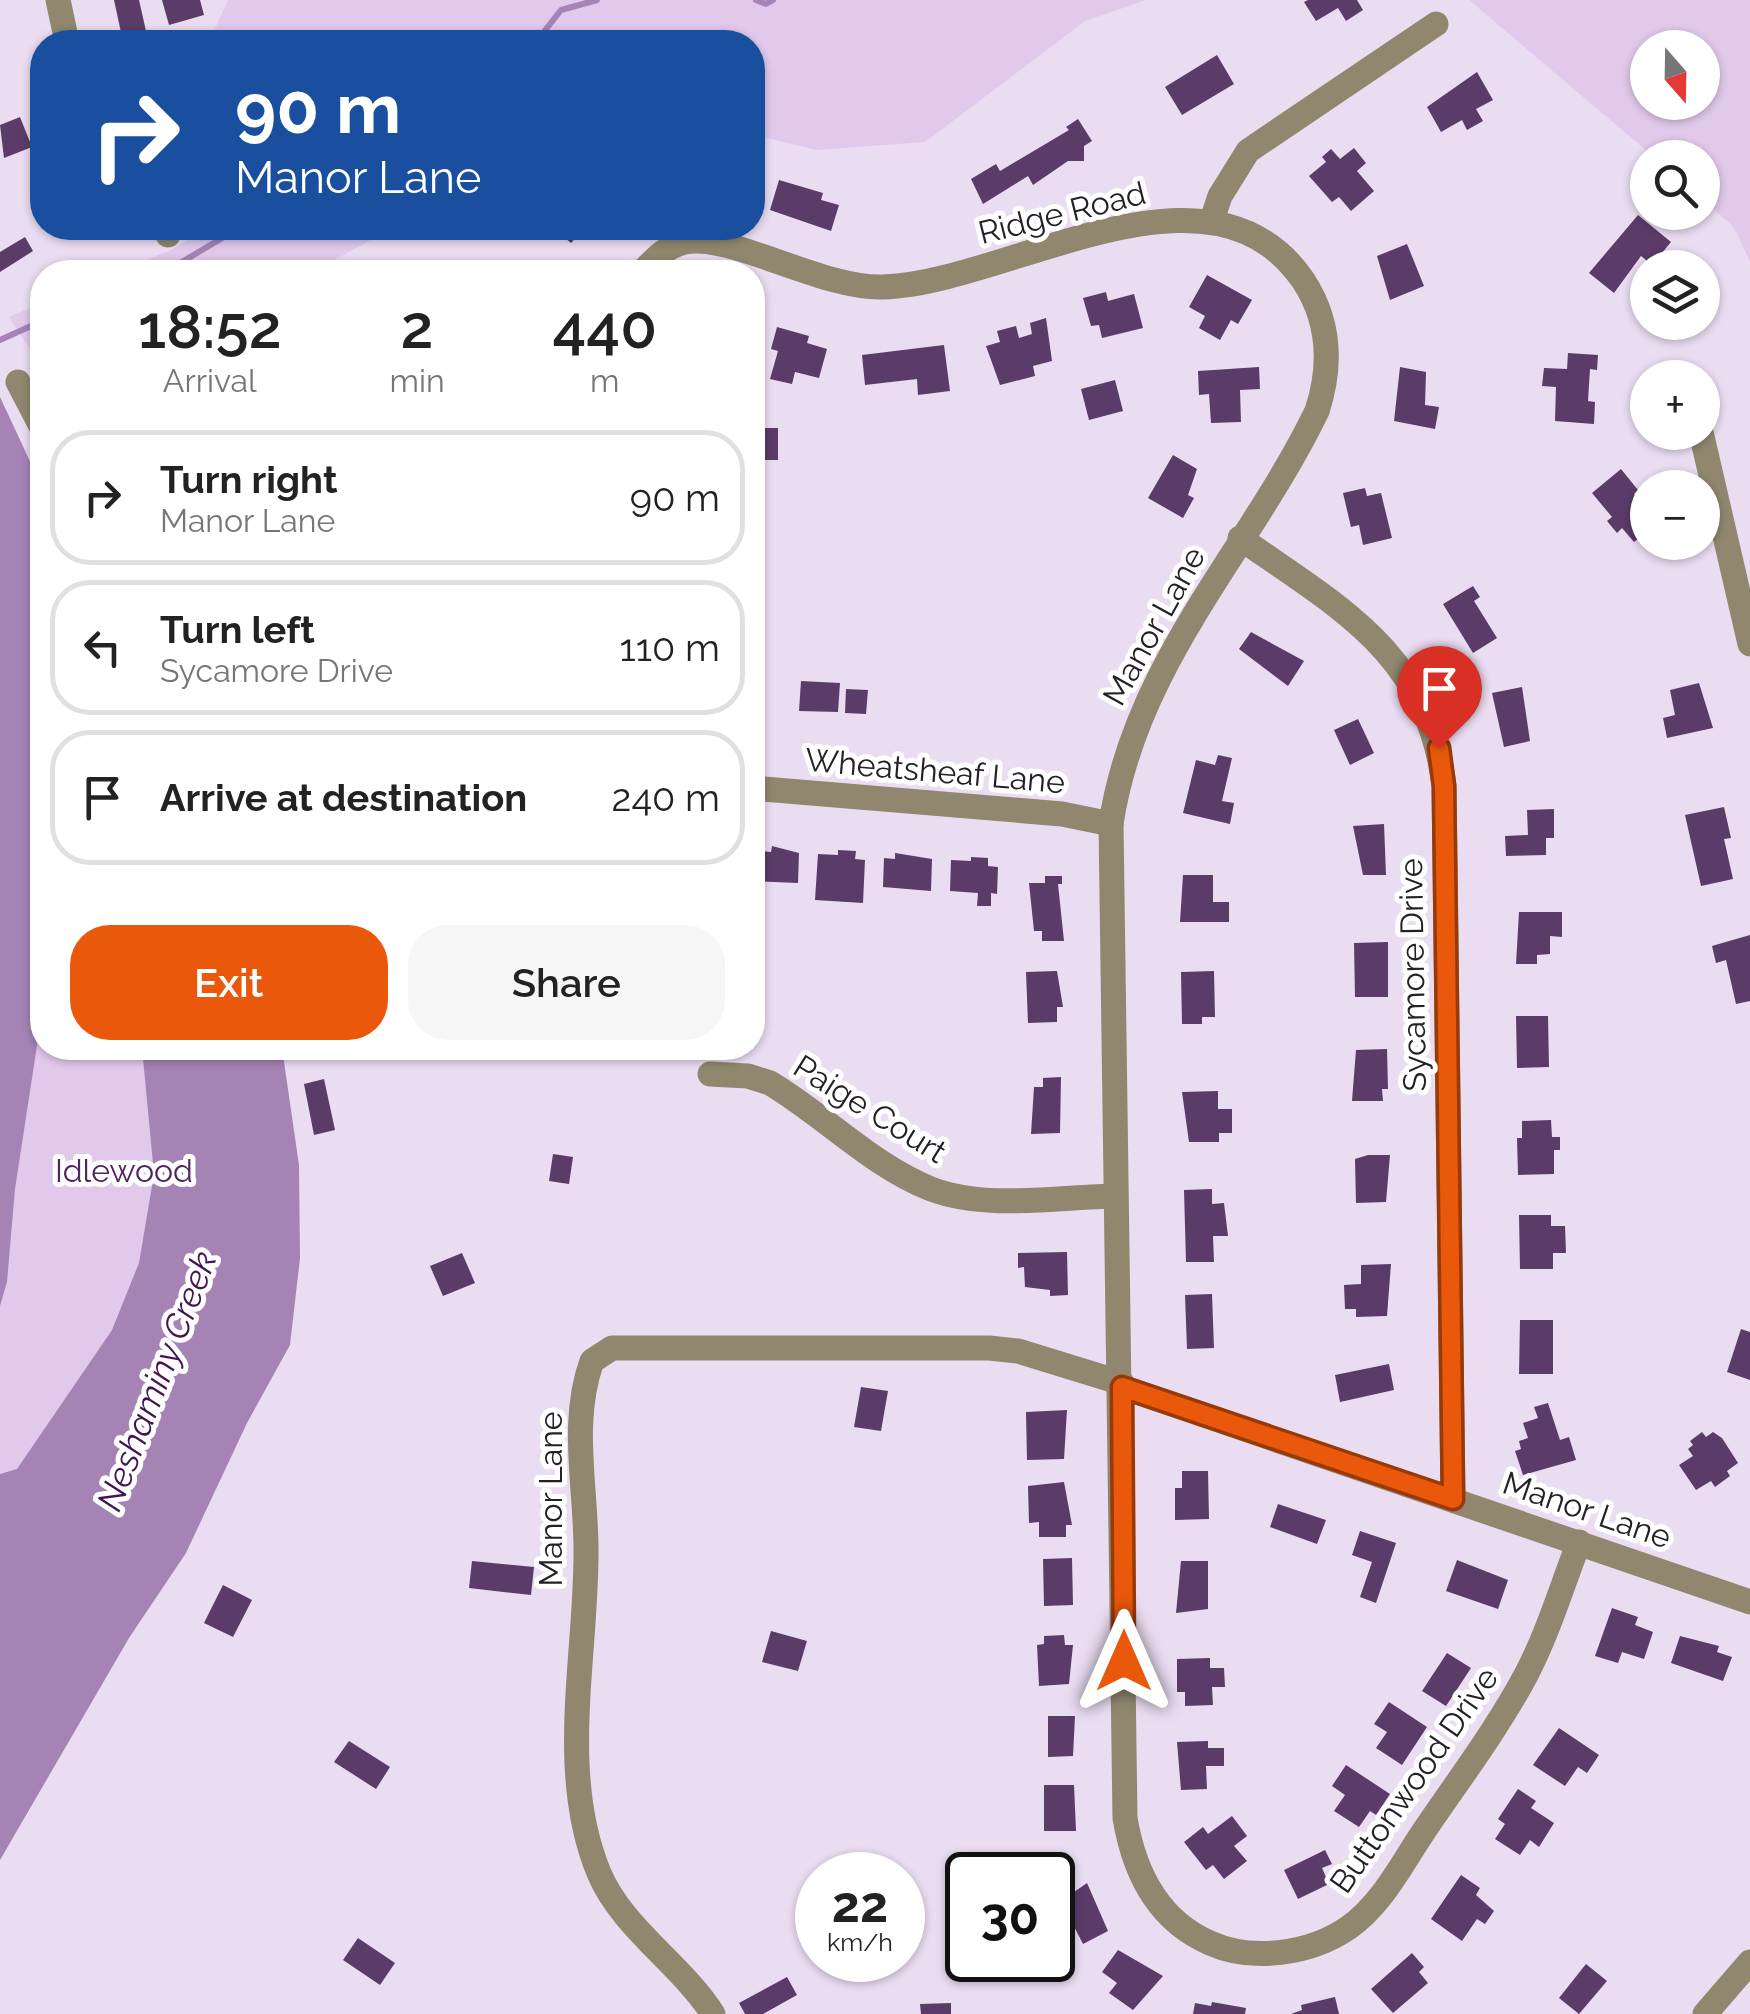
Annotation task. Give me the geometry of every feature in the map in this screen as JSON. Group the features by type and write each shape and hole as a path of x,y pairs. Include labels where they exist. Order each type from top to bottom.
{"street":[{"path":"58,0 64,30"},
{"path":"1212,220 1220,196 1248,151 1436,24"},
{"name":"Ridge Road","path":"653,260 688,241 716,244 847,284 897,287 1143,223 1212,220"},
{"name":"Manor Lane","path":"1122,1385 1115,1196 1111,824 1121,771 1154,681 1317,410 1328,366 1322,320 1292,264 1253,235 1212,220"},
{"path":"18,382 30,405"},
{"path":"1706,450 1750,644"},
{"name":"Sycamore Drive","path":"1240,538 1373,635 1416,688 1439,748 1444,786 1453,1499"},
{"name":"Wheatsheaf Lane","path":"765,789 1062,814 1111,824"},
{"name":"Paige Court","path":"710,1074 748,1076 770,1083 899,1173 940,1192 988,1198 1115,1196"},
{"name":"Manor Lane","path":"713,2014 612,1895 594,1856 581,1794 577,1756 586,1548 582,1414 592,1361 612,1348 1018,1351 1579,1542 1748,1593"},
{"name":"Buttonwood Drive","path":"1122,1385 1125,1818 1130,1851 1161,1907 1182,1927 1217,1946 1266,1954 1324,1942 1347,1928 1380,1898 1528,1672 1579,1542"},
{"path":"1706,2014 1750,1962"}],"green space":[{"path":"228,0 1146,0 1085,21 925,142 817,150 765,138 765,30 214,30"},
{"path":"1469,0 1750,0 1750,261 1733,226 1720,215 1720,140 1634,140"},
{"path":"188,240 370,240 335,260 146,260"},
{"path":"30,308 30,349 9,317"},
{"name":"Idlewood","path":"0,501 30,555 30,1060 251,1060 0,1737"}],"water":[{"path":"0,397 30,461 30,1060 35,1060 15,1189 7,1282 0,1306"},
{"name":"Neshaminy Creek","path":"143,1060 284,1060 299,1165 300,1258 290,1345 247,1423 186,1553 129,1638 0,1860 0,1474 17,1469 112,1330 139,1263 154,1174"}],"building":[{"path":"114,0 139,0 146,30 120,30"},
{"path":"162,0 200,0 204,15 169,25"},
{"path":"1357,0 1363,10 1346,21 1338,8 1316,21 1304,2"},
{"path":"1217,55 1234,84 1182,115 1165,87"},
{"path":"1477,72 1493,100 1476,109 1483,121 1467,130 1462,120 1441,132 1427,107"},
{"path":"20,117 30,148 4,158 0,125"},
{"path":"1078,119 1092,141 1084,146 1084,161 1068,161 1033,185 1028,176 983,204 971,179 996,164 1000,171 1069,130 1066,127"},
{"path":"1354,148 1366,163 1357,171 1374,191 1351,211 1339,197 1332,202 1309,176 1326,162 1322,157 1331,149 1340,159"},
{"path":"779,180 823,193 821,200 839,205 831,231 770,210"},
{"path":"1630,224 1630,230 1656,230 1671,242 1664,250 1630,250 1630,271 1614,293 1589,273"},
{"path":"25,237 33,251 0,272 0,252"},
{"path":"1407,244 1424,286 1390,300 1377,256"},
{"path":"1207,275 1252,300 1238,324 1231,320 1220,340 1199,328 1205,316 1189,307"},
{"path":"1106,292 1108,301 1134,294 1143,328 1102,338 1099,325 1091,326 1083,298"},
{"path":"1046,318 1052,361 1033,366 1035,376 1000,385 986,346 1000,342 997,331 1016,326 1019,338 1032,334 1030,323"},
{"path":"777,327 809,336 807,343 827,349 819,378 795,372 792,384 770,379 778,351 771,349"},
{"path":"944,345 950,391 918,395 917,379 865,385 862,355"},
{"path":"1568,353 1598,355 1597,370 1590,369 1588,401 1595,402 1594,424 1555,421 1556,387 1542,386 1544,368 1567,369"},
{"path":"1259,367 1260,389 1240,390 1241,422 1211,423 1209,394 1199,395 1198,371"},
{"path":"1400,367 1426,372 1425,405 1439,407 1435,429 1394,421"},
{"path":"1115,380 1123,411 1089,420 1081,389"},
{"path":"765,428 778,428 778,460 765,460"},
{"path":"1173,455 1197,469 1188,495 1194,498 1183,518 1148,498"},
{"path":"1621,469 1630,480 1630,537 1622,528 1617,533 1607,521 1612,517 1592,493"},
{"path":"1365,488 1367,496 1381,493 1392,538 1363,545 1359,525 1351,527 1343,493"},
{"path":"1473,586 1480,597 1474,601 1497,638 1473,653 1443,604"},
{"path":"1251,632 1304,661 1288,686 1239,649"},
{"path":"801,681 840,683 838,712 799,711"},
{"path":"1699,683 1713,728 1667,738 1663,718 1675,715 1670,690"},
{"path":"1522,687 1530,741 1504,747 1492,693"},
{"path":"846,689 868,690 866,714 845,713"},
{"path":"1358,719 1374,753 1350,765 1334,730"},
{"path":"1218,755 1232,758 1222,801 1234,803 1230,824 1183,813 1196,760 1215,765"},
{"path":"1724,807 1731,838 1724,839 1733,879 1701,886 1685,815"},
{"path":"1554,809 1554,838 1546,838 1546,855 1506,856 1505,836 1528,835 1527,810"},
{"path":"1384,824 1386,875 1363,875 1353,826"},
{"path":"772,846 799,853 798,883 765,882 765,851 771,852"},
{"path":"838,850 856,851 855,859 865,860 863,903 815,900 818,854 838,855"},
{"path":"895,853 932,859 931,891 883,887 884,858 895,859"},
{"path":"971,857 988,858 988,866 998,867 997,894 991,893 991,906 977,906 978,893 950,891 951,860 971,861"},
{"path":"1183,875 1213,875 1213,902 1229,902 1229,922 1180,922"},
{"path":"1045,876 1062,876 1062,884 1058,884 1064,941 1042,941 1042,931 1034,931 1029,883 1045,883"},
{"path":"1519,912 1562,912 1562,937 1550,936 1550,954 1537,955 1537,964 1516,964"},
{"path":"1750,935 1750,1001 1736,1004 1726,960 1716,963 1712,946"},
{"path":"1388,942 1388,997 1355,997 1354,943"},
{"path":"1057,971 1063,1007 1057,1007 1057,1022 1028,1023 1026,972"},
{"path":"1214,971 1215,1017 1202,1017 1202,1024 1182,1024 1181,972"},
{"path":"1516,1016 1548,1016 1549,1067 1517,1068"},
{"path":"1387,1049 1388,1089 1382,1089 1383,1101 1352,1101 1356,1050"},
{"path":"1061,1077 1060,1133 1031,1134 1034,1087 1043,1087 1043,1078"},
{"path":"324,1079 335,1130 314,1135 304,1084"},
{"path":"1218,1091 1218,1109 1232,1109 1232,1133 1219,1133 1219,1142 1189,1142 1182,1092"},
{"path":"1551,1120 1552,1137 1560,1137 1560,1150 1554,1150 1554,1174 1518,1175 1517,1138 1522,1138 1522,1121"},
{"path":"553,1154 573,1157 569,1184 549,1181"},
{"path":"1390,1155 1386,1202 1356,1203 1355,1159"},
{"path":"1212,1189 1212,1204 1224,1203 1228,1236 1213,1236 1214,1262 1186,1262 1184,1190"},
{"path":"1519,1215 1551,1215 1551,1226 1565,1226 1566,1253 1553,1253 1553,1269 1520,1269"},
{"path":"1067,1252 1068,1295 1050,1296 1050,1290 1025,1287 1024,1267 1018,1268 1018,1253"},
{"path":"462,1253 475,1283 443,1296 430,1266"},
{"path":"1391,1264 1387,1316 1356,1317 1356,1309 1345,1309 1344,1285 1361,1284 1361,1265"},
{"path":"1212,1294 1214,1348 1187,1349 1185,1295"},
{"path":"1520,1320 1553,1320 1553,1374 1519,1374"},
{"path":"1741,1329 1750,1332 1750,1380 1727,1372"},
{"path":"1389,1364 1394,1390 1340,1402 1335,1375"},
{"path":"861,1387 888,1391 881,1431 854,1427"},
{"path":"1548,1403 1560,1440 1569,1437 1576,1460 1523,1475 1515,1451 1521,1449 1519,1441 1528,1438 1523,1423 1538,1418 1534,1407"},
{"path":"1067,1410 1064,1459 1027,1460 1026,1412"},
{"path":"1702,1432 1706,1437 1713,1432 1722,1438 1738,1463 1727,1471 1730,1476 1715,1487 1711,1481 1696,1490 1679,1465 1693,1456 1688,1449 1693,1445 1690,1441"},
{"path":"1182,1471 1208,1471 1209,1519 1175,1520 1175,1488 1182,1488"},
{"path":"1064,1482 1072,1525 1066,1525 1066,1537 1039,1537 1039,1522 1029,1523 1028,1486"},
{"path":"1278,1504 1326,1520 1317,1544 1270,1527"},
{"path":"1360,1531 1396,1543 1376,1603 1360,1597 1372,1562 1352,1555"},
{"path":"1072,1558 1073,1605 1044,1606 1043,1559"},
{"path":"1457,1560 1508,1580 1498,1609 1446,1591"},
{"path":"472,1561 534,1567 531,1595 469,1588"},
{"path":"1181,1561 1208,1561 1208,1609 1176,1613"},
{"path":"223,1585 252,1600 233,1637 204,1623"},
{"path":"1612,1608 1638,1617 1635,1625 1653,1632 1644,1659 1622,1652 1618,1663 1595,1656"},
{"path":"771,1631 807,1641 798,1671 762,1662"},
{"path":"1064,1635 1065,1645 1073,1645 1069,1684 1039,1686 1037,1645 1044,1644 1044,1636"},
{"path":"1680,1636 1719,1646 1717,1652 1732,1657 1723,1681 1671,1663"},
{"path":"1447,1653 1471,1668 1446,1706 1422,1691"},
{"path":"1210,1658 1210,1668 1224,1668 1225,1687 1212,1687 1213,1705 1185,1706 1185,1692 1177,1692 1177,1659"},
{"path":"1389,1702 1427,1727 1402,1765 1376,1748 1387,1732 1374,1724"},
{"path":"1048,1716 1075,1716 1073,1756 1048,1757"},
{"path":"1559,1728 1599,1755 1587,1773 1578,1767 1565,1786 1533,1765"},
{"path":"349,1741 390,1767 376,1789 334,1762"},
{"path":"1208,1741 1208,1748 1224,1748 1224,1766 1206,1766 1207,1789 1181,1790 1177,1742"},
{"path":"1346,1765 1390,1794 1376,1815 1370,1811 1359,1827 1334,1811 1345,1795 1332,1786"},
{"path":"1044,1785 1074,1785 1076,1831 1044,1831"},
{"path":"1518,1789 1536,1801 1531,1808 1554,1823 1539,1847 1530,1840 1520,1855 1495,1839 1505,1824 1498,1819"},
{"path":"1232,1816 1247,1836 1234,1846 1247,1861 1224,1879 1213,1865 1206,1870 1184,1842 1203,1827 1208,1834"},
{"path":"1325,1850 1332,1864 1322,1868 1329,1884 1298,1899 1284,1870"},
{"path":"1461,1875 1480,1888 1476,1895 1494,1911 1485,1924 1477,1919 1462,1941 1431,1919"},
{"path":"1087,1883 1108,1931 1083,1944 1075,1928 1075,1891"},
{"path":"358,1938 395,1963 380,1985 343,1960"},
{"path":"1118,1950 1163,1976 1133,2010 1109,1993 1117,1983 1102,1972"},
{"path":"1412,1953 1424,1967 1419,1972 1428,1983 1393,2013 1371,1989"},
{"path":"1586,1964 1607,1981 1579,2014 1559,1998"},
{"path":"787,1977 797,1995 763,2014 745,2014 739,2003"},
{"path":"1335,1997 1339,2014 1291,2014 1302,2010 1301,2005"},
{"path":"1212,2002 1246,2008 1245,2014 1193,2014 1195,2003 1211,2006"},
{"path":"951,2003 951,2014 921,2014 920,2004"}],"waterway":[{"path":"545,30 561,10 597,0"},
{"path":"756,0 766,4 773,0"},
{"path":"185,260 219,240"},
{"path":"0,340 30,326"}],"route":[{"path":"1124,1661 1122,1387 1453,1499 1444,786 1439,748"}]}
